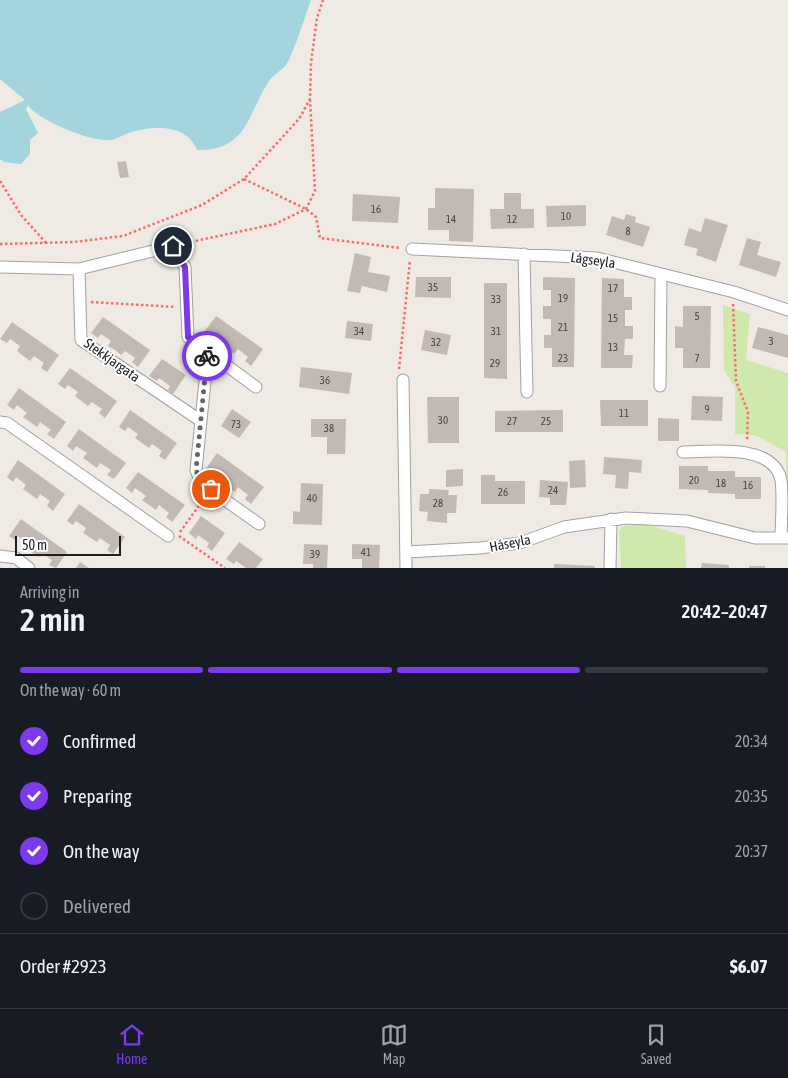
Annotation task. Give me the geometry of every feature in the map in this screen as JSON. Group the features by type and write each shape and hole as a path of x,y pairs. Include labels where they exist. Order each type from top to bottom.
{"street":[{"path":"0,267 79,269 173,246 185,267 188,337 256,387"},
{"name":"Lágseyla","path":"412,249 597,258 734,292 788,310"},
{"path":"524,254 527,392"},
{"name":"Stekkjargata","path":"79,269 81,340 201,421"},
{"path":"660,386 661,274"},
{"path":"208,352 196,470 201,483 259,524"},
{"path":"403,380 406,568"},
{"path":"0,422 7,423 168,536"},
{"name":"Háseyla","path":"406,552 480,548 520,543 564,528 611,519 640,518 687,521 755,538 785,538 780,476 761,458 746,452 683,452"},
{"path":"610,568 611,519"},
{"path":"0,556 16,558 29,568"}],"path":[{"path":"173,246 275,224 306,209 314,191 310,99 311,63 317,18 322,0"},
{"path":"0,244 48,244 123,236 202,205 244,179 299,119 310,99"},
{"path":"244,179 306,209 316,217 320,238 412,249 406,281 399,369 403,380"},
{"path":"0,181 21,215 48,244"},
{"path":"734,292 732,313 736,381 748,412 746,452"},
{"path":"80,302 187,308"},
{"path":"211,489 178,535 225,568"}],"green space":[{"path":"723,305 750,314 746,360 788,373 788,523 786,523 786,452 755,435 735,434 735,388 724,370"},
{"path":"649,525 685,536 686,568 621,568 619,531 623,526"}],"water":[{"path":"0,0 311,0 286,65 269,81 243,129 236,138 226,144 214,149 197,150 192,141 184,135 166,128 135,131 111,140 92,138 53,123 33,111 28,105 26,109 38,133 30,140 30,154 21,164 4,162 0,159 0,112 25,100 0,79"}],"building":[{"path":"126,161 129,177 120,178 117,162"},
{"path":"435,188 474,189 473,242 449,241 449,230 428,230 428,208 435,208"},
{"path":"504,193 521,193 521,209 534,209 534,228 491,229 490,209 504,209"},
{"path":"353,194 400,197 398,223 352,221"},
{"path":"586,205 586,226 547,227 546,206"},
{"path":"626,214 636,217 635,222 650,227 643,247 606,235 612,216 624,220"},
{"path":"705,218 728,225 716,262 696,255 698,249 684,245 689,228 701,232"},
{"path":"747,238 761,242 757,255 781,262 776,277 739,265"},
{"path":"355,253 371,257 368,272 390,276 387,292 362,286 360,293 347,291"},
{"path":"416,277 451,277 451,298 415,297"},
{"path":"543,277 575,278 574,367 552,367 552,348 544,348 544,335 551,335 551,319 543,319 543,306 551,306 551,290 543,290"},
{"path":"602,278 624,279 624,297 632,297 632,310 625,310 625,326 633,326 633,339 625,339 624,355 633,355 632,368 601,368"},
{"path":"484,283 507,283 507,379 484,378"},
{"path":"683,306 711,306 710,368 683,368 683,348 675,348 675,326 683,327"},
{"path":"216,316 263,349 251,366 245,361 248,357 238,349 234,354 221,344 224,340 214,332 211,337 204,332"},
{"path":"103,317 150,350 138,367 132,362 135,358 125,351 121,355 108,346 111,341 101,334 98,338 91,333"},
{"path":"347,321 373,324 371,341 345,338"},
{"path":"12,322 59,355 47,372 41,368 44,363 34,356 30,361 17,351 20,346 10,339 7,343 0,339"},
{"path":"758,327 788,335 788,358 752,348"},
{"path":"425,330 451,335 447,355 421,350"},
{"path":"162,359 186,375 173,394 168,390 170,386 159,378 157,381 149,376"},
{"path":"301,367 352,373 349,394 299,387"},
{"path":"70,368 117,401 105,418 99,413 102,409 92,402 88,406 75,396 78,392 68,385 65,389 58,384"},
{"path":"19,388 66,422 54,439 47,434 51,430 40,422 37,427 23,417 27,413 17,405 14,410 7,405"},
{"path":"692,396 723,397 722,421 691,420"},
{"path":"427,397 459,397 459,443 428,443"},
{"path":"600,400 648,400 648,426 601,426"},
{"path":"232,409 251,422 239,438 221,426"},
{"path":"130,410 177,443 165,460 159,456 162,451 152,444 149,448 135,438 138,434 128,427 125,431 119,427"},
{"path":"563,410 563,432 495,432 495,411"},
{"path":"658,418 679,419 679,441 658,441"},
{"path":"311,419 346,419 345,454 327,454 327,437 311,437"},
{"path":"79,429 126,463 114,479 107,475 111,470 100,463 97,468 83,458 87,453 76,446 73,451 67,446"},
{"path":"217,453 264,487 251,504 245,499 248,495 238,487 235,492 221,482 224,478 214,470 211,475 205,470"},
{"path":"604,457 642,460 641,473 629,472 628,489 615,488 616,475 603,474"},
{"path":"18,460 65,494 53,511 47,506 50,501 40,494 37,499 23,489 26,485 16,477 13,482 7,477"},
{"path":"585,460 586,487 570,488 569,461"},
{"path":"679,466 708,466 708,471 735,471 735,477 761,477 761,499 735,499 735,494 708,493 708,490 679,489"},
{"path":"463,469 463,486 446,487 446,470"},
{"path":"138,472 185,505 172,522 166,517 169,513 159,505 156,510 142,500 146,496 135,488 132,493 126,488"},
{"path":"481,475 495,475 495,481 525,481 525,504 481,504"},
{"path":"540,480 568,482 566,505 550,505 550,498 539,497"},
{"path":"301,483 323,484 322,525 293,524 293,511 300,512"},
{"path":"429,489 449,490 448,495 457,495 456,513 447,513 447,523 427,521 428,512 419,511 420,494 429,494"},
{"path":"79,504 125,537 113,554 107,550 110,545 100,538 97,542 83,533 86,528 76,521 73,525 67,521"},
{"path":"201,516 225,533 212,551 207,547 209,543 198,535 196,539 189,533"},
{"path":"21,519 67,552 56,568 49,565 52,560 42,553 39,557 25,548 28,543 18,536 15,540 9,536"},
{"path":"239,542 263,559 256,568 246,568 236,561 234,564 226,559"},
{"path":"304,544 328,545 327,568 313,568 313,564 303,564"},
{"path":"352,544 380,545 379,568 362,568 362,559 352,559"},
{"path":"80,562 89,568 76,568"},
{"path":"702,563 729,565 729,568 701,568"},
{"path":"554,564 595,566 595,568 554,568"},
{"path":"749,566 765,566 765,568 749,568"}],"way so far":[{"path":"207,356 196,470 201,483 211,489"}],"route":[{"path":"173,246 185,267 188,337 208,352 207,356"}]}
